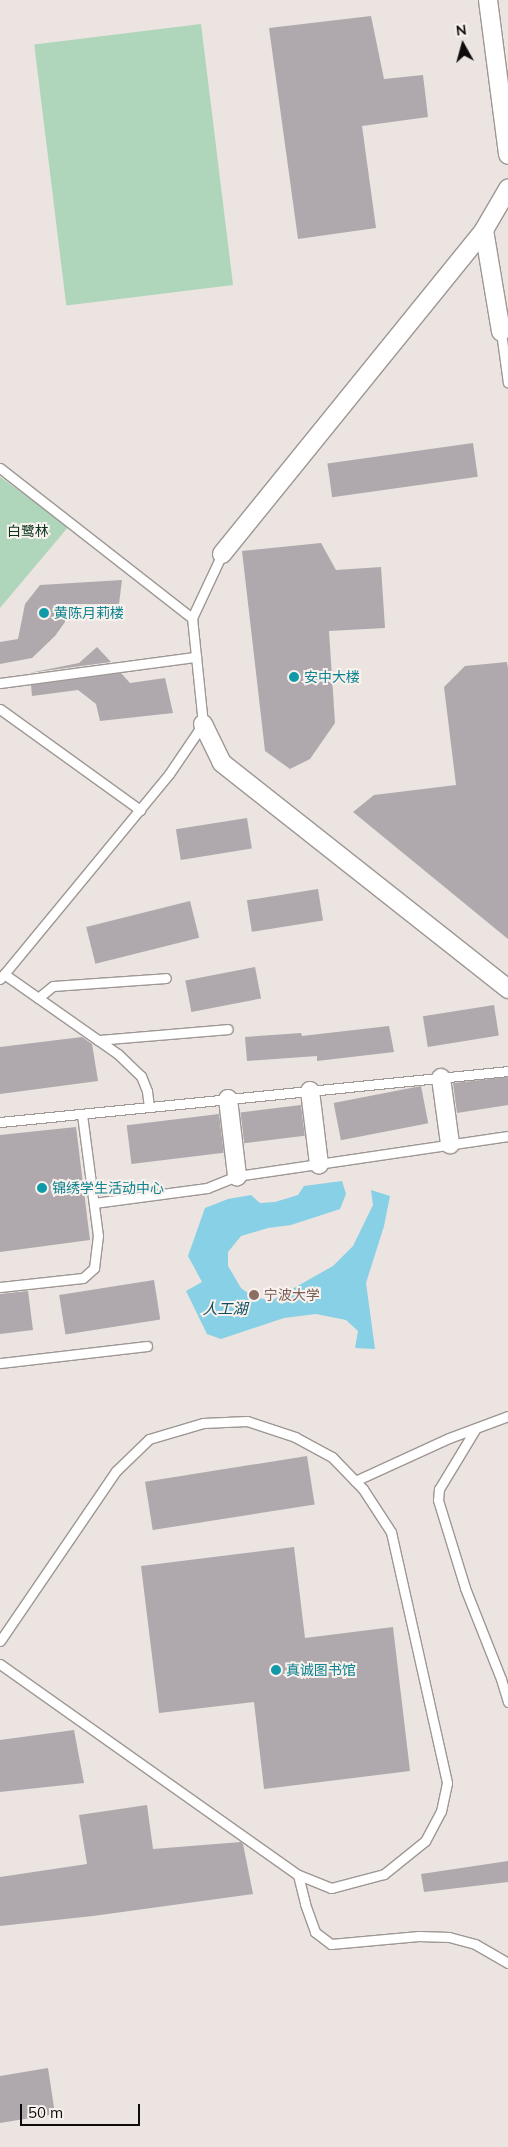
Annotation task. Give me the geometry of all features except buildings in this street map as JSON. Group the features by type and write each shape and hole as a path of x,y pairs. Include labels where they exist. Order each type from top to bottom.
{"street":[{"path":"488,0 508,155"},
{"path":"222,554 484,230 508,189"},
{"path":"484,230 501,332"},
{"path":"203,724 222,763 508,989"},
{"path":"441,1078 450,1144"},
{"path":"310,1091 319,1164"},
{"path":"228,1099 237,1176"}],"lane":[{"path":"501,332 508,383"},
{"path":"0,468 192,618"},
{"path":"149,1107 147,1091 141,1076 98,1040 38,998 2,976 169,774 203,724 192,618 222,554"},
{"path":"0,683 196,657"},
{"path":"0,709 140,810"},
{"path":"38,998 53,986 166,978"},
{"path":"98,1040 228,1029"},
{"path":"0,1122 508,1071"},
{"path":"0,1287 83,1278 94,1268 98,1236 82,1114"},
{"path":"94,1203 207,1188 237,1176 508,1136"},
{"path":"0,1363 147,1346"},
{"path":"355,1481 508,1416"},
{"path":"0,1641 116,1471 149,1439 203,1423 247,1421 294,1437 332,1457 355,1481 391,1532 447,1783 441,1811 425,1842 384,1874 331,1888 298,1875 0,1664"},
{"path":"476,1428 439,1489 438,1500 465,1588 505,1677 508,1702"},
{"path":"298,1875 305,1904 315,1932 330,1944 419,1936 449,1937 475,1944 508,1963"}],"green space":[{"path":"201,24 233,285 66,306 34,44"},
{"name":"白鹭林","path":"0,477 69,526 0,608"}],"water":[{"name":"人工湖","path":"342,1181 346,1194 340,1209 291,1225 268,1228 241,1236 228,1252 228,1266 241,1288 252,1296 271,1301 333,1266 353,1246 373,1205 371,1190 390,1196 384,1226 366,1283 375,1349 355,1348 358,1331 346,1320 316,1314 284,1318 221,1339 207,1334 186,1291 202,1282 188,1256 205,1208 228,1199 251,1195 260,1203 275,1202 298,1195 304,1186"}],"place":[{"name":"黄陈月莉楼","path":"44,613"},
{"name":"安中大楼","path":"294,677"},
{"name":"锦绣学生活动中心","path":"42,1188"},
{"name":"宁波大学","path":"254,1295"},
{"name":"真诚图书馆","path":"276,1670"}]}
